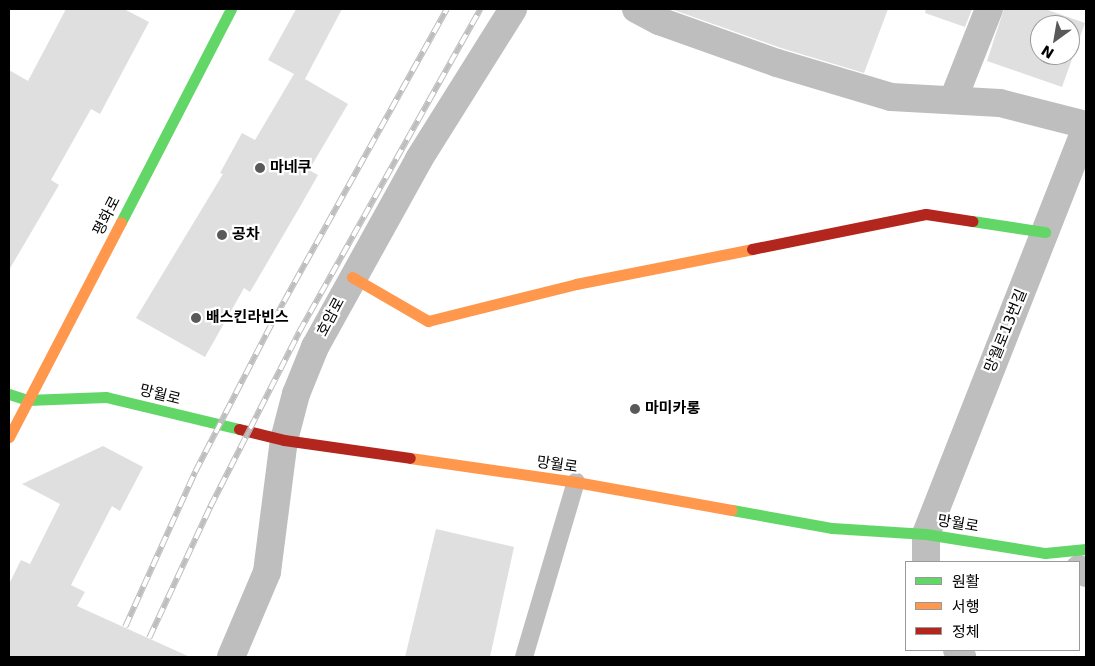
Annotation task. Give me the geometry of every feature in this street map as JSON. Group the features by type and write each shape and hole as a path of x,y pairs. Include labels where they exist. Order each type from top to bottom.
{"street":[{"name":"평화로","path":"9,437 231,9"},
{"name":"호암로","path":"231,657 267,572 284,440 296,394 315,347 352,277 419,159 513,9"},
{"path":"636,9 659,20 828,80 891,97 1000,103 1086,126"},
{"path":"953,100 989,9"},
{"name":"망월로13번길","path":"926,534 1086,126"},
{"path":"352,277 428,321 576,284 926,214 1045,232"},
{"path":"9,394 27,400"},
{"name":"망월로","path":"27,400 106,397 284,440 576,482 832,528 926,534 1055,557 1086,549"},
{"path":"926,534 926,561"}],"lane":[{"path":"524,657 576,482"}],"building":[{"path":"66,9 124,9 149,22 100,114 91,109 51,180 59,185 9,270 9,70 28,81"},
{"path":"296,9 342,9 305,79 348,104 309,170 318,175 250,292 244,288 205,357 136,318 223,174 220,173 242,133 255,140 294,74 268,60"},
{"path":"671,9 888,9 864,73 781,48"},
{"path":"926,9 972,9 965,27 925,13"},
{"path":"1004,9 1045,9 1062,15 1030,15 1030,65 1070,65 1062,87 987,61"},
{"path":"1080,21 1085,23 1080,37"},
{"path":"103,446 143,467 120,511 112,506 71,585 85,592 77,606 190,657 9,657 9,584 21,560 30,564 60,504 22,484"},
{"path":"436,529 514,547 490,657 405,657"}],"railway":[{"path":"125,627 195,472 273,321 447,9"},
{"path":"149,638 210,507 299,332 480,9"}],"traffic: fast":[{"path":"121,222 231,9"},
{"path":"972,221 1045,232"},
{"path":"9,394 27,400 106,397 239,429"},
{"path":"732,510 832,528 926,534 1045,553 1086,549"}],"traffic: slow":[{"path":"9,437 121,222"},
{"path":"352,277 428,321 576,284 752,249"},
{"path":"410,458 576,482 732,510"}],"traffic: jam":[{"path":"752,249 926,214 972,221"},
{"path":"239,429 284,440 410,458"}],"place":[{"name":"마네쿠","path":"260,168"},
{"name":"공차","path":"222,235"},
{"name":"배스킨라빈스","path":"196,318"},
{"name":"마미카롱","path":"635,409"}]}
